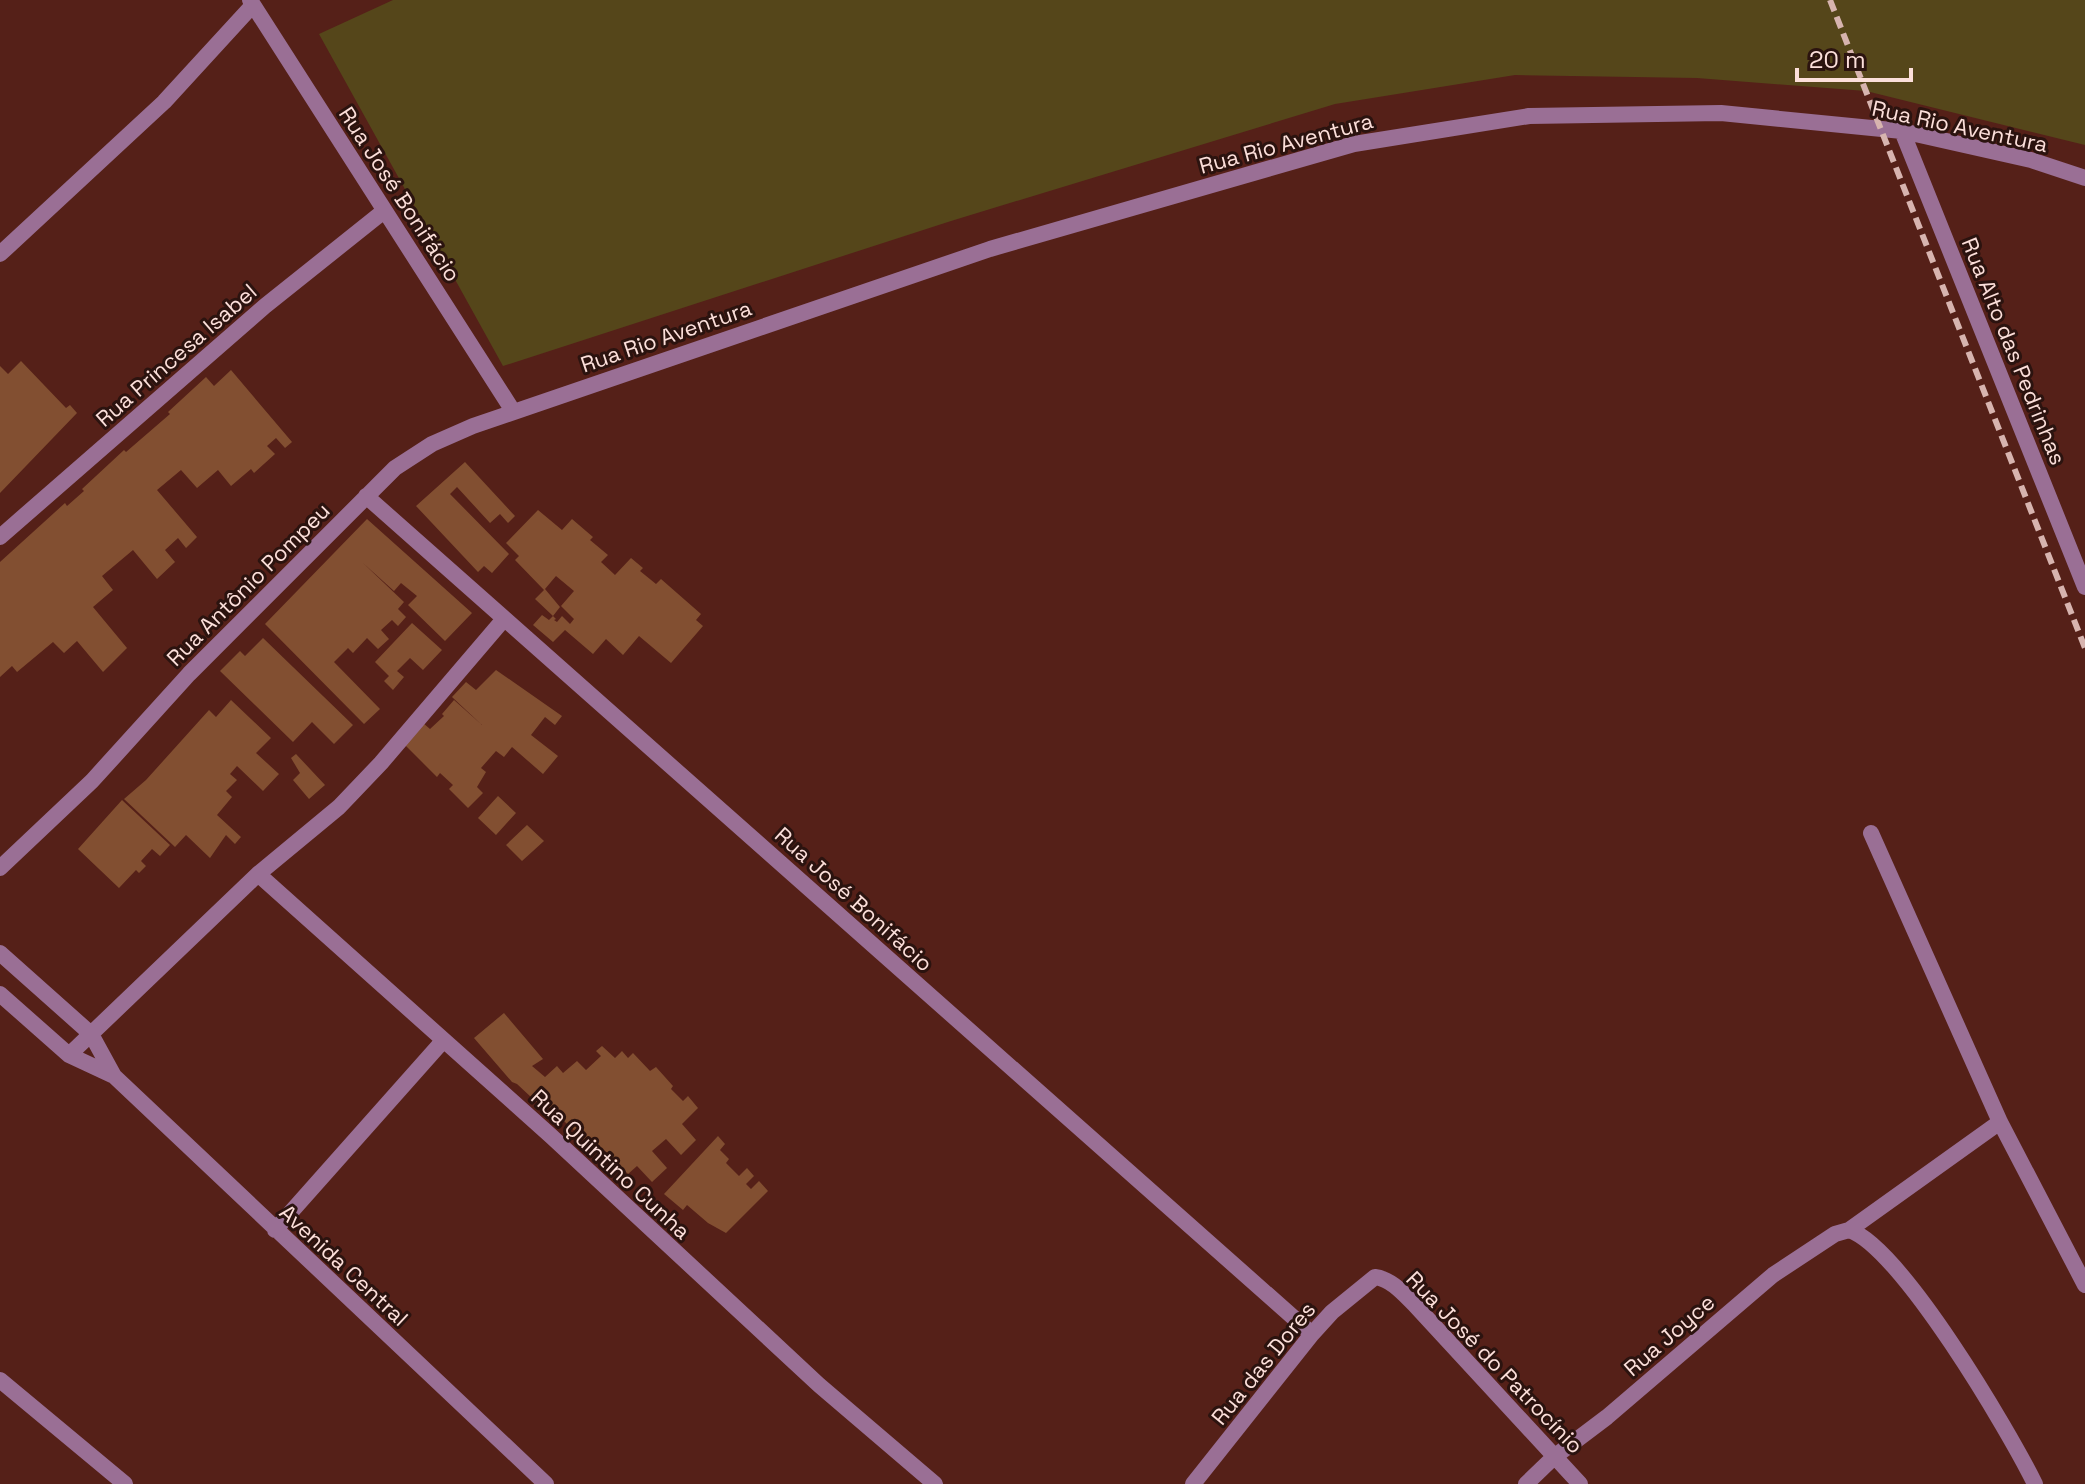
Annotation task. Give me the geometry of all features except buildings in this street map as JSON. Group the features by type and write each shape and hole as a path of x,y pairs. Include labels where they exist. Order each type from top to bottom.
{"street":[{"name":"Rua José Bonifácio","path":"252,2 513,411"},
{"path":"0,254 164,102 252,2"},
{"name":"Rua Rio Aventura","path":"569,393 990,249 1354,144 1545,116 1721,113 1902,131 2031,160 2085,178"},
{"name":"Rua Alto das Pedrinhas","path":"1902,131 2085,587"},
{"name":"Rua Princesa Isabel","path":"0,537 265,306 384,211"},
{"name":"Rua Antônio Pompeu","path":"0,868 92,781 189,674 395,468 432,444 513,411 569,393"},
{"name":"Rua José Bonifácio","path":"366,496 1312,1334"},
{"path":"69,1055 258,874 327,817 381,763 504,619"},
{"path":"1871,833 2000,1122 2085,1285"},
{"name":"Rua Quintino Cunha","path":"258,874 442,1042 551,1136 819,1385 935,1484"},
{"name":"Avenida Central","path":"0,953 91,1034 114,1076 546,1484"},
{"name":"Avenida Central","path":"0,994 69,1055 114,1076"},
{"path":"275,1230 442,1042"},
{"name":"Rua Joyce","path":"1526,1484 1554,1457 1618,1408 1773,1275 1835,1234 1849,1230 2000,1122"},
{"path":"1849,1230 1860,1233 1874,1244 1903,1279 1976,1379 2035,1484"},
{"name":"Rua das Dores","path":"1193,1484 1312,1334 1332,1312 1375,1277"},
{"name":"Rua José do Patrocínio","path":"1375,1277 1396,1287 1414,1304 1580,1484"},
{"path":"0,1380 125,1484"}],"shaded area":[{"path":"393,0 2085,0 2085,145 1866,91 1697,78 1515,75 1335,104 951,221 503,366 319,34"}],"railway":[{"path":"1830,0 2085,648"}]}
